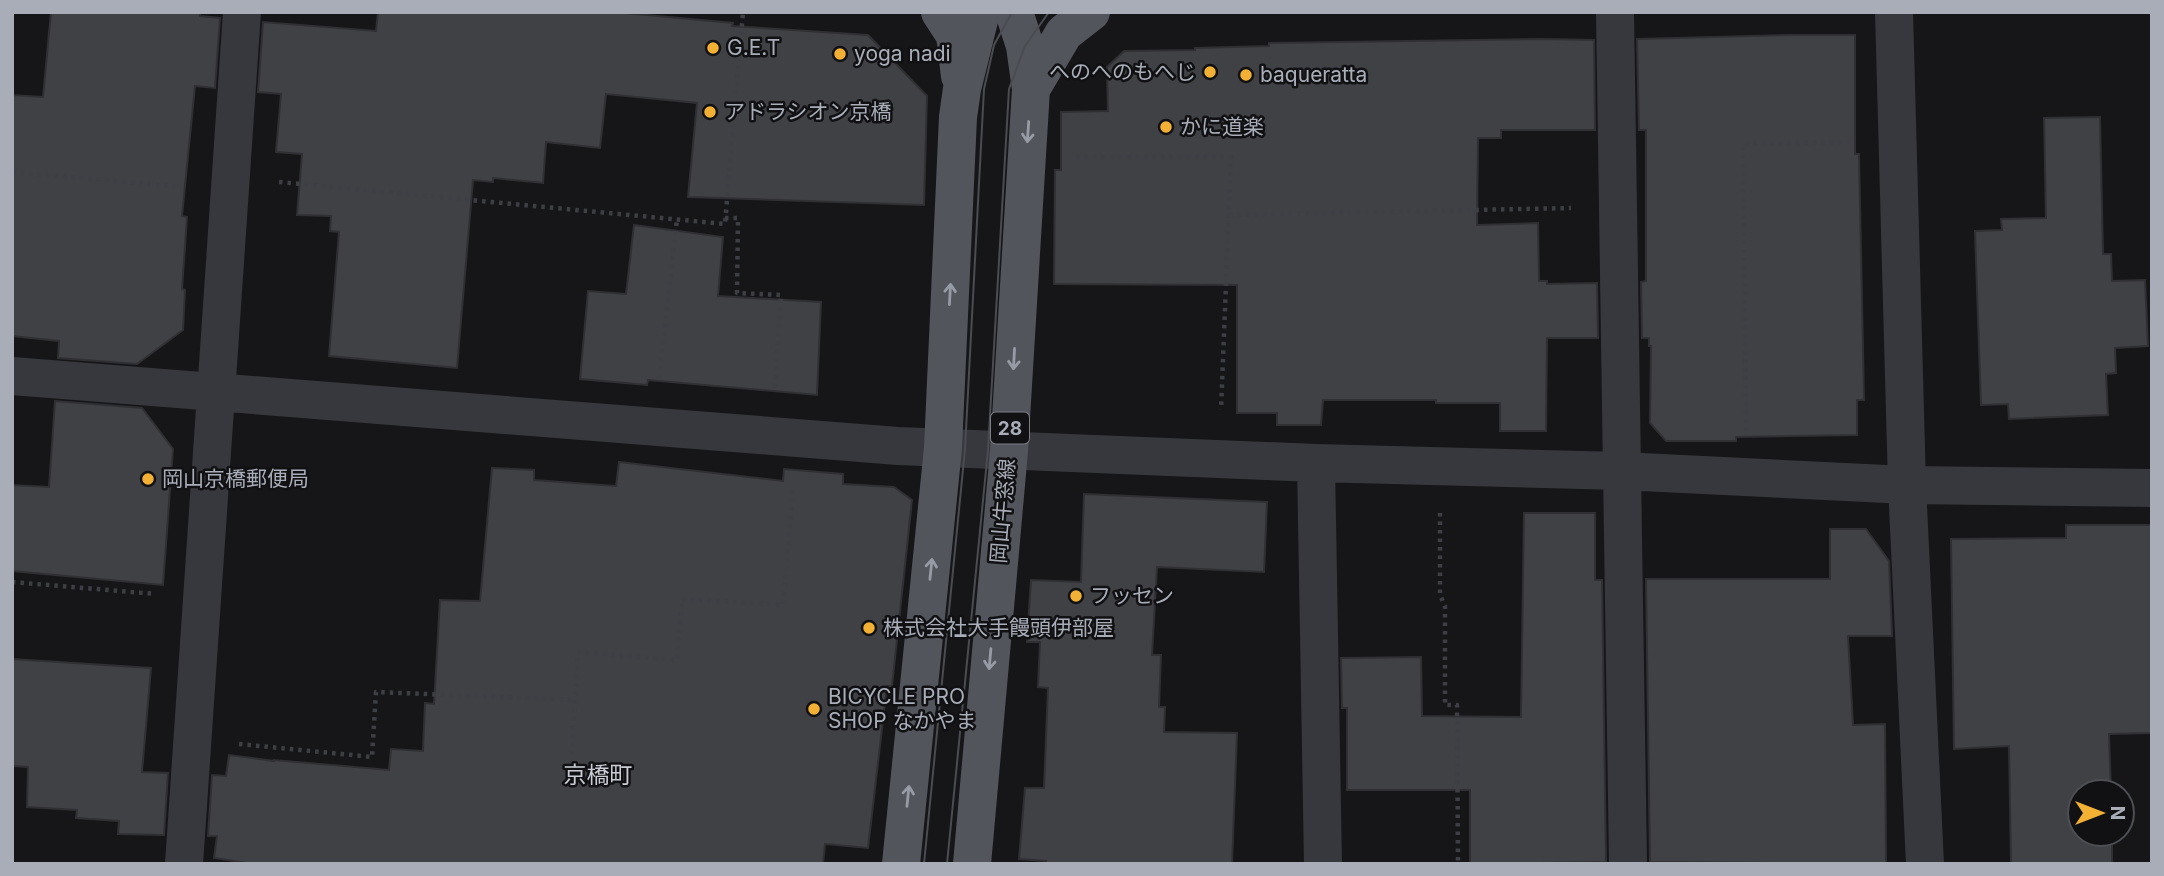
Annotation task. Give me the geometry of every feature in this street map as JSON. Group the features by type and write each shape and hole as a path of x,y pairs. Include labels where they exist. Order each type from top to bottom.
{"main road":[{"path":"940,12 955,36 962,89"},
{"path":"901,864 943,448 958,117 981,12"},
{"path":"1014,12 1024,46 1031,89"},
{"name":"岡山牛窓線","path":"972,864 1009,451 1031,89 1064,33 1091,12"}],"street":[{"path":"184,864 242,12"},
{"path":"1615,12 1628,864"},
{"path":"1894,12 1907,485 1925,864"},
{"path":"12,376 943,448 1315,463 1621,471 1907,485 2152,488"},
{"path":"1315,463 1323,864"}],"path":[{"path":"12,172 230,185 725,224 743,12"},
{"path":"1747,478 1743,144 1897,141"},
{"path":"1026,158 1231,157 1219,459"},
{"path":"1229,215 1618,207"},
{"path":"570,780 578,652 677,660 682,599 783,605 781,295 737,293 738,218 725,218"},
{"path":"654,427 677,219"},
{"path":"1440,466 1440,595 1445,606 1445,705 1457,705 1458,864"},
{"path":"12,582 202,598"},
{"path":"193,739 372,757 376,692 576,700"}],"building":[{"path":"51,12 200,12 200,16 220,18 215,88 195,86 182,216 187,217 182,289 185,290 183,330 137,364 58,358 59,341 12,336 12,95 43,97"},
{"path":"378,12 614,12 733,23 732,26 868,35 927,96 924,205 688,197 697,103 606,94 600,148 546,142 543,183 493,178 493,182 473,180 457,368 329,356 339,232 330,231 331,216 297,215 302,154 276,152 281,94 258,92 263,22 376,31"},
{"path":"1855,35 1855,154 1859,154 1864,400 1857,400 1857,435 1736,437 1736,441 1666,441 1650,423 1651,346 1649,338 1642,338 1641,282 1646,281 1646,130 1639,130 1637,39"},
{"path":"1594,40 1595,130 1501,130 1501,138 1478,138 1477,225 1538,223 1539,281 1547,281 1547,284 1597,283 1598,338 1547,338 1546,431 1500,431 1500,403 1436,403 1436,400 1323,400 1321,425 1277,425 1277,413 1237,413 1237,285 1054,284 1055,170 1061,170 1061,112 1108,111 1107,67 1124,51 1269,46 1269,43"},
{"path":"2100,117 2103,254 2111,254 2112,281 2145,280 2148,346 2115,348 2116,373 2106,374 2108,415 2009,419 2008,404 1981,405 1975,231 2002,230 2001,219 2046,218 2044,118"},
{"path":"634,225 723,237 718,296 821,302 817,395 648,380 647,385 580,379 588,291 626,294"},
{"path":"55,401 142,408 173,449 163,585 12,571 12,485 49,487"},
{"path":"619,462 783,481 784,469 843,474 843,484 894,487 912,500 892,686 887,686 868,848 825,844 823,864 254,864 214,858 217,836 208,836 212,775 226,776 229,755 389,770 391,749 423,751 425,703 434,704 440,600 480,601 492,468 534,470 534,480 616,486"},
{"path":"1084,494 1267,502 1264,572 1157,567 1152,655 1161,655 1159,707 1165,707 1164,732 1237,733 1232,864 1045,864 1046,861 1019,859 1025,788 1044,788 1048,688 1038,687 1040,642 1027,642 1031,580 1081,582"},
{"path":"1524,513 1595,513 1595,580 1602,580 1606,862 1470,864 1470,790 1347,790 1347,708 1342,708 1341,658 1421,657 1422,716 1521,717"},
{"path":"2066,525 2152,525 2152,733 2109,734 2111,778 2066,778 2066,848 2112,848 2112,864 2011,864 2009,746 1954,749 1951,539 2066,538"},
{"path":"1830,529 1866,529 1889,561 1892,636 1848,636 1853,725 1885,724 1886,864 1650,862 1646,579 1830,579"},
{"path":"12,659 151,668 142,772 168,773 164,835 118,834 119,821 76,818 77,810 27,807 28,767 12,766"}],"tram line":[{"path":"924,864 965,449 984,89 994,45 1012,12"},
{"path":"947,864 988,450 1009,89 1025,46 1049,12"}],"place":[{"name":"G.E.T","path":"713,48"},
{"name":"yoga nadi","path":"840,54"},
{"name":"へのへのもへじ","path":"1210,72"},
{"name":"baqueratta","path":"1246,75"},
{"name":"アドラシオン京橋","path":"710,112"},
{"name":"かに道楽","path":"1166,127"},
{"name":"岡山京橋郵便局","path":"148,479"},
{"name":"フッセン","path":"1076,596"},
{"name":"株式会社大手饅頭伊部屋","path":"869,628"},
{"name":"BICYCLE PRO SHOP なかやま","path":"814,709"}],"district":[{"name":"京橋町","path":"598,775"}]}
